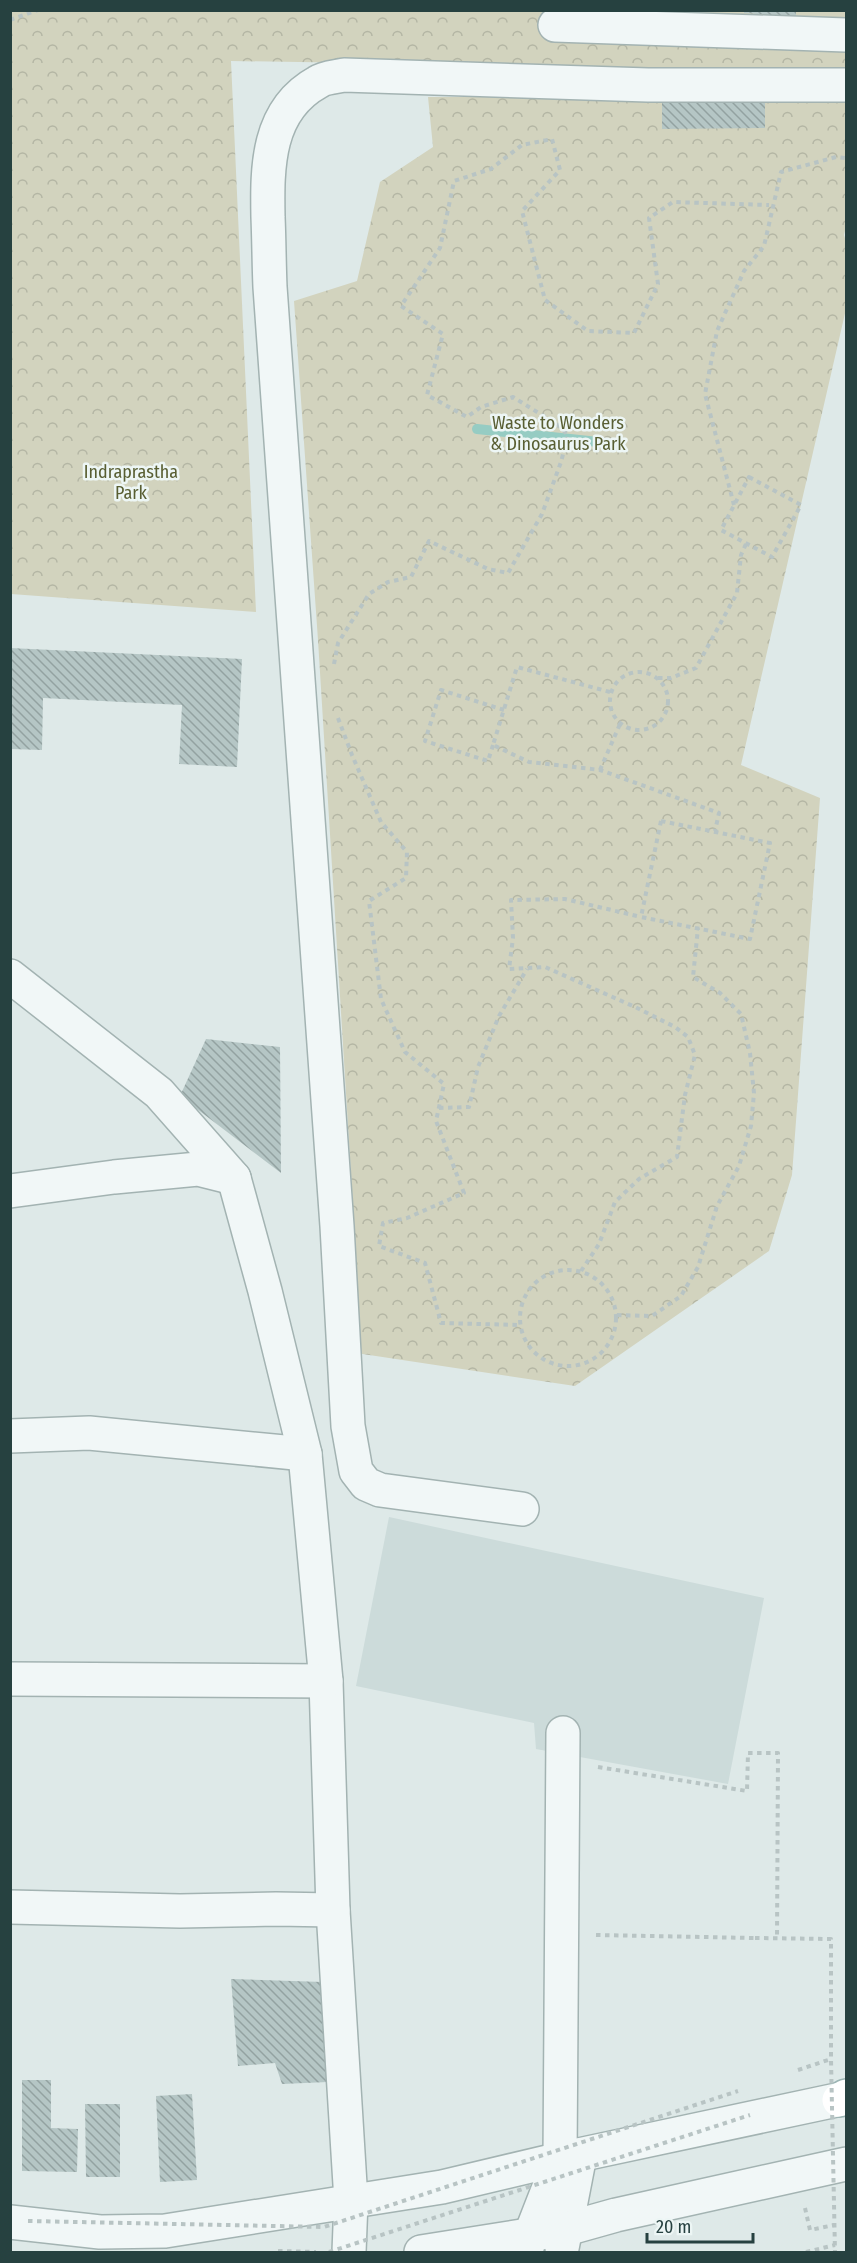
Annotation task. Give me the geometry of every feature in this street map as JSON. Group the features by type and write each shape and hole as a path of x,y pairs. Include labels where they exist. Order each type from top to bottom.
{"street":[{"path":"555,25 846,36"},
{"path":"522,1509 380,1490 366,1484 356,1471 348,1426 336,1214 270,287 267,168 271,145 282,118 299,94 320,80 344,75 648,85 846,85"},
{"path":"10,976 159,1093 234,1178 265,1291 305,1455 326,1681 333,1910 351,2201 349,2253"},
{"path":"10,1191 114,1177 198,1169 234,1178"},
{"path":"10,1436 89,1433 305,1455"},
{"path":"10,1678 326,1681"},
{"path":"562,1747 562,1934 570,2157 564,2241"},
{"path":"10,1907 180,1911 333,1910"},
{"path":"19,2221 100,2232 165,2231 442,2187 844,2098"},
{"path":"529,2244 570,2157"},
{"path":"421,2253 564,2241 616,2215 846,2164"}],"path":[{"path":"10,20 39,10"},
{"path":"333,673 338,643 369,594 388,582 411,577 429,541 488,569 508,573 542,514 568,435 558,425 513,397 481,407 467,417 426,395 443,334 401,306 440,248 454,181 491,169 522,145 552,139 560,170 522,211 545,300 588,331 634,333 658,284 649,218 673,202 769,205"},
{"path":"734,505 705,394 717,331 744,271 764,246 781,172 836,157 846,158"},
{"path":"749,477 801,505 772,557 721,530 734,505 749,477"},
{"path":"658,678 671,678 696,668 714,631 737,593 741,555 746,544"},
{"path":"504,710 441,690 425,741 488,761 504,710 517,667 610,692"},
{"path":"636,671 648,672 666,687 669,698 668,710 662,720 653,727 631,730 620,724 613,715 610,692 616,682 625,675 636,671"},
{"path":"337,714 381,822 407,852 406,878 369,901 381,999 405,1052 444,1084 436,1121 464,1193 407,1218 383,1223 379,1246 424,1263 441,1323 519,1326"},
{"path":"600,770 620,724"},
{"path":"493,745 530,762 600,770 719,813 715,831"},
{"path":"581,1271 599,1244 615,1202 639,1179 677,1157 685,1095 694,1055 688,1037 675,1028 545,967 509,969 513,939 511,900 565,899 641,917 750,939 770,843 661,821 641,917"},
{"path":"617,1315 652,1316 681,1296 698,1267 717,1206 739,1166 751,1126 754,1093 750,1053 741,1014 720,993 693,977 698,928"},
{"path":"439,1108 469,1107 478,1067 495,1026 527,968"},
{"path":"581,1271 606,1287 617,1315 610,1343 588,1363 558,1366 532,1352 519,1326 525,1294 549,1273 581,1271"},
{"path":"562,1747 747,1791 748,1753 778,1753 777,1939"},
{"path":"562,1934 831,1939 835,2253"},
{"path":"19,2221 324,2227 738,2091"},
{"path":"329,2252 750,2115"},
{"path":"810,2230 834,2225"},
{"path":"806,2253 835,2245"}],"shaded area":[{"path":"389,1517 764,1598 728,1784 536,1749 534,1723 356,1686"}],"green space":[{"name":"Indraprastha Park","path":"10,11 846,11 846,71 231,61 256,612 11,594"},
{"name":"Waste to Wonders & Dinosaurus Park","path":"846,93 846,227 844,235 846,241 846,309 741,765 820,798 792,1175 769,1251 575,1386 356,1353 356,1255 318,640 294,301 357,281 380,182 433,147 428,97 631,97"}],"building":[{"path":"744,10 796,10 796,17 744,13"},
{"path":"765,102 765,128 662,129 662,103"},
{"path":"10,648 242,659 237,767 179,764 182,705 43,698 42,750 10,749"},
{"path":"206,1039 280,1047 281,1173 180,1096"},
{"path":"231,1979 323,1982 328,2082 282,2084 275,2063 238,2066"},
{"path":"22,2080 51,2080 51,2128 78,2129 77,2172 22,2171"},
{"path":"192,2094 197,2180 160,2182 156,2096"},
{"path":"85,2104 120,2104 120,2177 86,2177"}],"waterway":[{"path":"477,429 598,442"}]}
